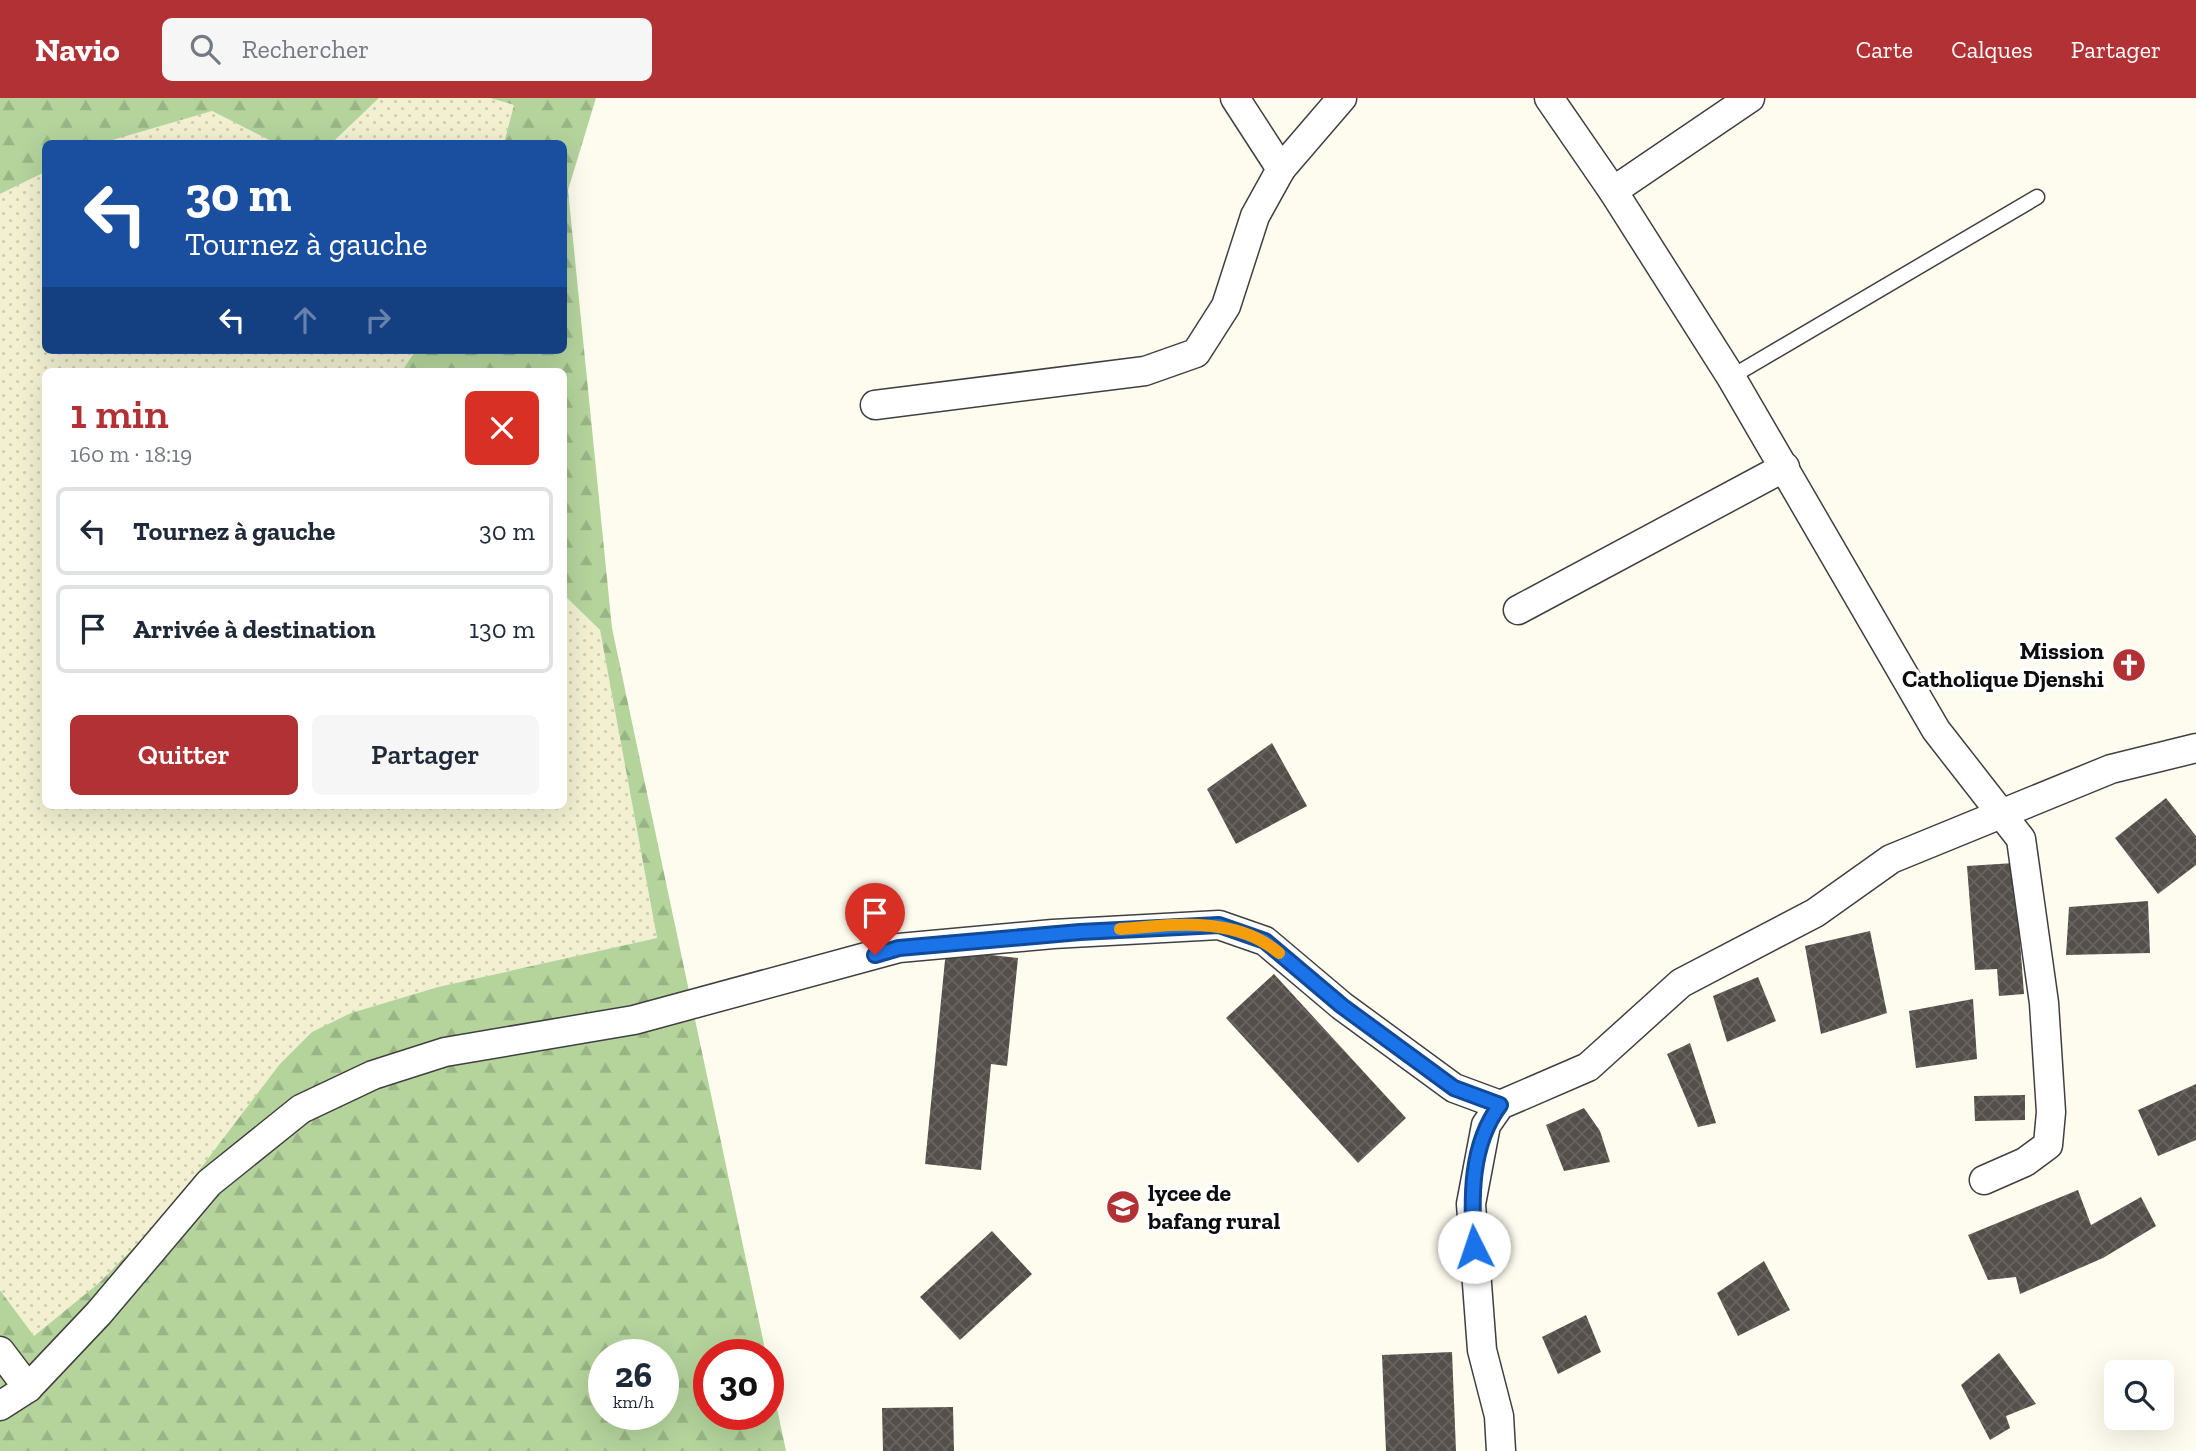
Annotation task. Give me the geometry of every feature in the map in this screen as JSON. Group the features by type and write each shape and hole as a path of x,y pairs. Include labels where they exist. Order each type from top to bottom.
{"street":[{"path":"1235,98 1281,169"},
{"path":"875,405 1145,371 1196,353 1226,306 1255,216 1281,169 1342,98"},
{"path":"1549,98 1613,191 1731,377 1936,730 2004,813 2021,839 2044,1003 2051,1112 2048,1145 2025,1162 1984,1180"},
{"path":"1613,191 1750,98"},
{"path":"1518,610 1785,467"},
{"path":"1501,1451 1499,1416 1482,1350 1471,1204 1486,1125 1500,1105 1588,1067 1681,983 1815,913 1891,859 2110,769 2196,748"},
{"path":"0,1406 28,1388 99,1314 209,1183 301,1109 373,1075 445,1052 634,1020 899,948 1067,933 1219,925 1265,941 1342,1006 1454,1088 1500,1105"},
{"path":"0,1351 28,1388"}],"lane":[{"path":"1731,377 2036,197"}],"shaded area":[{"path":"379,98 490,98 514,105 505,140 336,140"},
{"path":"212,111 269,140 109,140"},
{"path":"42,173 42,354 413,354 404,368 42,368 42,809 567,809 567,598 600,630 657,938 438,987 351,1013 279,1065 162,1219 99,1283 34,1336 0,1289 0,194"}],"green space":[{"path":"0,98 379,98 335,140 269,140 212,111 112,140 42,140 42,173 0,194"},
{"path":"490,98 596,98 568,190 612,628 763,1339 693,1339 693,1430 782,1430 786,1451 0,1451 0,1290 34,1336 99,1283 162,1219 279,1065 312,1032 351,1013 438,987 657,938 600,630 567,598 567,368 404,368 413,354 567,354 567,140 505,140 514,105"}],"building":[{"path":"1272,743 1307,806 1236,844 1207,789"},
{"path":"2166,798 2196,836 2196,865 2158,894 2115,838"},
{"path":"2014,863 2024,994 1999,996 1997,969 1975,970 1967,866"},
{"path":"2148,901 2150,953 2066,955 2069,907"},
{"path":"1870,931 1887,1013 1821,1034 1805,946"},
{"path":"946,950 1018,958 1007,1066 991,1064 981,1170 925,1164"},
{"path":"1274,974 1406,1118 1358,1163 1226,1018"},
{"path":"1758,977 1776,1021 1727,1042 1713,996"},
{"path":"1973,999 1977,1059 1916,1068 1909,1011"},
{"path":"1690,1043 1716,1123 1698,1127 1667,1054"},
{"path":"2196,1084 2196,1140 2158,1156 2138,1110"},
{"path":"2025,1095 2025,1120 1975,1121 1974,1096"},
{"path":"1584,1108 1600,1131 1610,1162 1564,1171 1546,1125"},
{"path":"2078,1190 2091,1225 2141,1197 2156,1226 2103,1258 2020,1294 2016,1277 1988,1280 1968,1235"},
{"path":"992,1231 1032,1274 960,1340 920,1297"},
{"path":"1764,1261 1790,1310 1738,1336 1717,1293"},
{"path":"1586,1315 1601,1352 1558,1374 1542,1337"},
{"path":"1452,1352 1456,1451 1386,1451 1382,1355"},
{"path":"1999,1353 2036,1404 2006,1416 2010,1428 1990,1440 1961,1385"},
{"path":"953,1407 954,1451 883,1451 882,1408"}],"slow traffic":[{"path":"1120,929 1219,925 1265,941 1279,953"}],"place":[{"name":"Mission Catholique Djenshi","path":"2129,665"},
{"name":"lycee de bafang rural","path":"1123,1207"}],"route":[{"path":"875,955 899,948 1160,926 1219,925 1265,941 1342,1006 1454,1088 1500,1105 1486,1125 1478,1156 1471,1204 1474,1247"}]}
